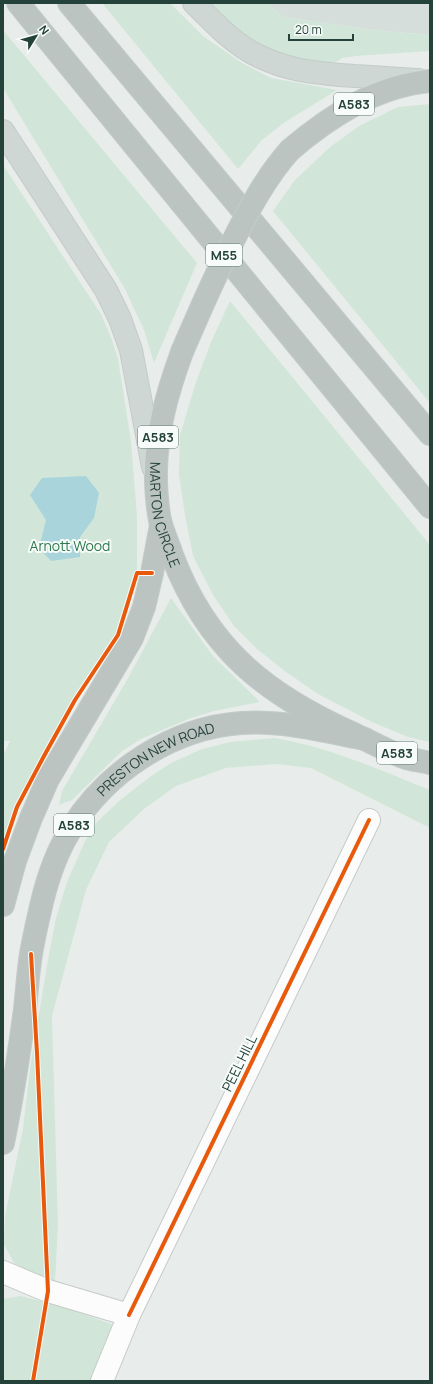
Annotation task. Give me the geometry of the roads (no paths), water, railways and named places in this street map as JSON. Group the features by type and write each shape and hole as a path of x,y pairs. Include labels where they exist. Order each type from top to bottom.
{"highway":[{"name":"M55","path":"18,3 430,507"},
{"path":"69,3 430,434"},
{"name":"MARTON CIRCLE","path":"429,81 402,86 376,94 353,105 324,122 290,150 279,162 242,222 216,275 171,380 158,436 156,480 161,524 178,569 196,606 215,635 239,662 266,686 301,708 335,726 406,757 430,763"},
{"name":"A583","path":"3,905 15,861 31,818 48,779 132,638 144,608 161,524"},
{"name":"PRESTON NEW ROAD","path":"3,1143 25,1009 31,954 42,901 53,865 62,846 71,829 96,796 114,778 135,762 167,743 211,727 240,723 291,724 365,739"},
{"path":"406,757 430,768"}],"main road":[{"path":"194,3 226,34 248,50 272,62 292,69 310,73 429,81"},
{"path":"3,131 106,290 120,319 131,350 156,480"}],"street":[{"name":"PEEL HILL","path":"102,1381 129,1315 369,820"},
{"path":"3,1272 48,1291 129,1315"}],"water":[{"path":"86,476 99,493 94,518 80,537 80,557 51,561 39,548 46,520 30,495 42,478"}],"park label":[{"name":"Arnott Wood","path":"70,545"}]}
